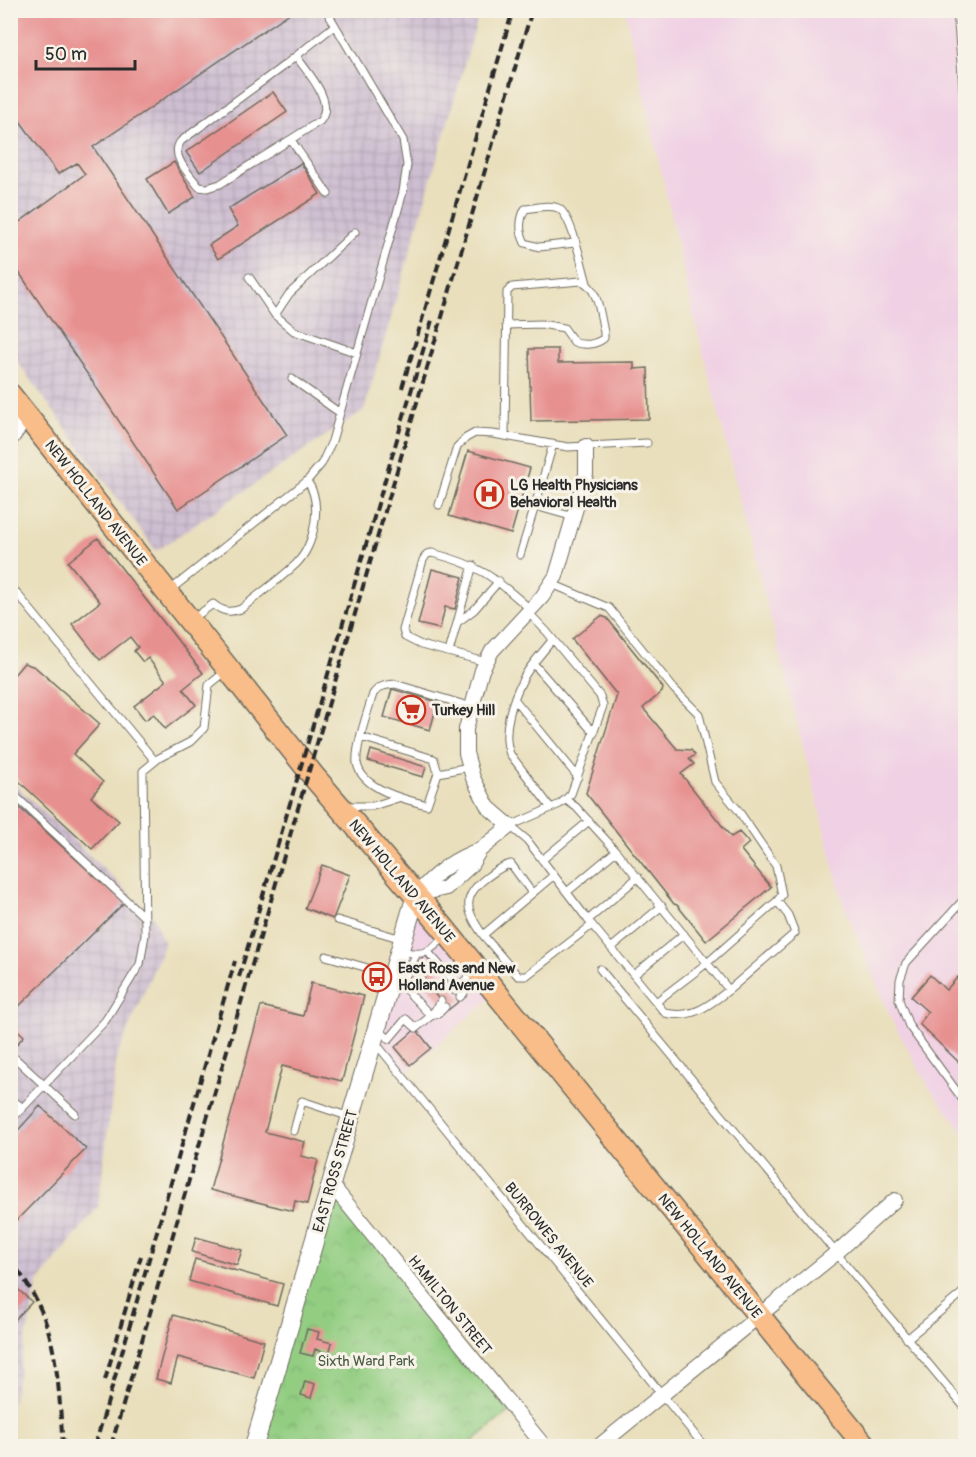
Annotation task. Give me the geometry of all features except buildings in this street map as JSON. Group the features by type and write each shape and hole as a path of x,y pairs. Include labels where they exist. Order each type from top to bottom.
{"main road":[{"name":"NEW HOLLAND AVENUE","path":"10,395 18,416 167,593 339,806 448,934 463,985 759,1316 865,1446"}],"street":[{"path":"10,437 18,416"},
{"path":"416,895 446,888 471,865 480,850 510,826 488,807 469,767 465,741 466,729 486,662 499,642 552,584 561,564 586,474 586,446"},
{"name":"EAST ROSS STREET","path":"254,1446 375,1034 406,948 416,895"},
{"name":"HAMILTON STREET","path":"331,1184 544,1446"},
{"path":"599,1446 835,1254 895,1200"}],"lane":[{"path":"957,10 966,127"},
{"path":"167,593 307,481 328,452 403,192 406,178 406,153 396,128 326,11"},
{"path":"296,56 324,97 325,116 220,184 207,188 199,187 177,156 177,147 181,141 334,26"},
{"path":"291,140 328,194"},
{"path":"575,243 540,247 525,243 521,235 521,218 525,209 545,206 559,208 568,218 587,283"},
{"path":"274,315 288,294 355,232"},
{"path":"249,277 274,315 294,331 357,353"},
{"path":"505,436 507,292 512,287 581,281 587,283 593,289 604,338 599,342 578,344 564,328 541,324 507,325"},
{"path":"292,379 340,413"},
{"path":"440,505 457,447 466,438 476,434 505,436 568,447 648,443"},
{"path":"520,555 553,444"},
{"path":"189,621 213,604 221,610 232,612 242,609 298,562 308,543 315,516 313,490 307,481"},
{"path":"535,506 574,516"},
{"path":"486,662 421,645 405,637 404,630 423,560 427,554 432,553 473,566 499,581 529,610 602,700 602,712 571,794 566,800 551,808 510,826"},
{"path":"449,652 473,566"},
{"path":"457,622 474,610 499,581"},
{"path":"552,584 609,608 674,689 699,714 715,782 738,810 776,866 782,895 777,901 707,963 656,1002"},
{"path":"10,585 155,761"},
{"path":"551,808 510,754 506,732 525,676 553,639"},
{"path":"534,664 594,733"},
{"path":"10,1122 105,1021 140,964 145,935 143,771 155,761 190,742 204,728 209,685 228,669"},
{"path":"361,737 434,759 438,772 427,805 398,798 367,781 360,772 357,763 361,737 373,694 386,684 395,684 472,707"},
{"path":"515,700 578,777"},
{"path":"438,772 469,767"},
{"path":"10,792 144,917"},
{"path":"339,806 373,806 398,798"},
{"path":"566,800 576,807 616,851 729,990"},
{"path":"542,860 589,821"},
{"path":"510,826 521,834 665,1013 676,1015 702,1011 795,933 788,915 777,901"},
{"path":"567,892 616,851"},
{"path":"532,893 511,864 503,865 473,888 470,894 470,918 518,976 526,976 590,922 638,877"},
{"path":"483,935 554,875"},
{"path":"966,897 906,963 900,980 899,1000 909,1026 966,1104"},
{"path":"612,948 662,906"},
{"path":"336,920 406,948 428,952 436,964 463,985"},
{"path":"428,952 448,934"},
{"path":"634,975 684,934"},
{"path":"326,956 396,980 431,1016"},
{"path":"600,969 966,1409"},
{"path":"407,992 421,978"},
{"path":"375,1034 389,1039 406,1019 416,1028 431,1016 438,1014 443,1004"},
{"name":"BURROWES AVENUE","path":"375,1034 704,1446"},
{"path":"16,1059 75,1114"},
{"path":"10,1098 23,1108"},
{"path":"294,1131 302,1101 350,1117"},
{"path":"907,1339 966,1290"}],"shaded area":[{"path":"10,11 480,11 364,410 156,551 11,353"},
{"path":"625,11 965,11 965,1135 929,1087 893,1022 843,903 693,313"},
{"path":"11,781 153,916 164,944 117,1056 98,1207 38,1282 11,1408"},
{"path":"416,895 496,993 406,1072 373,1040"}],"green space":[{"name":"Sixth Ward Park","path":"331,1184 513,1408 467,1446 254,1446"}],"railway":[{"path":"402,388 513,10"},
{"path":"111,1446 532,10"},
{"path":"239,977 432,320"},
{"path":"95,1446 235,961"},
{"path":"105,1380 141,1256"},
{"path":"10,1259 34,1296 50,1336 57,1372 63,1446"}],"place":[{"name":"LG Health Physicians Behavioral Health","path":"489,494"},
{"name":"Turkey Hill","path":"411,710"},
{"name":"East Ross and New Holland Avenue","path":"377,977"}]}
